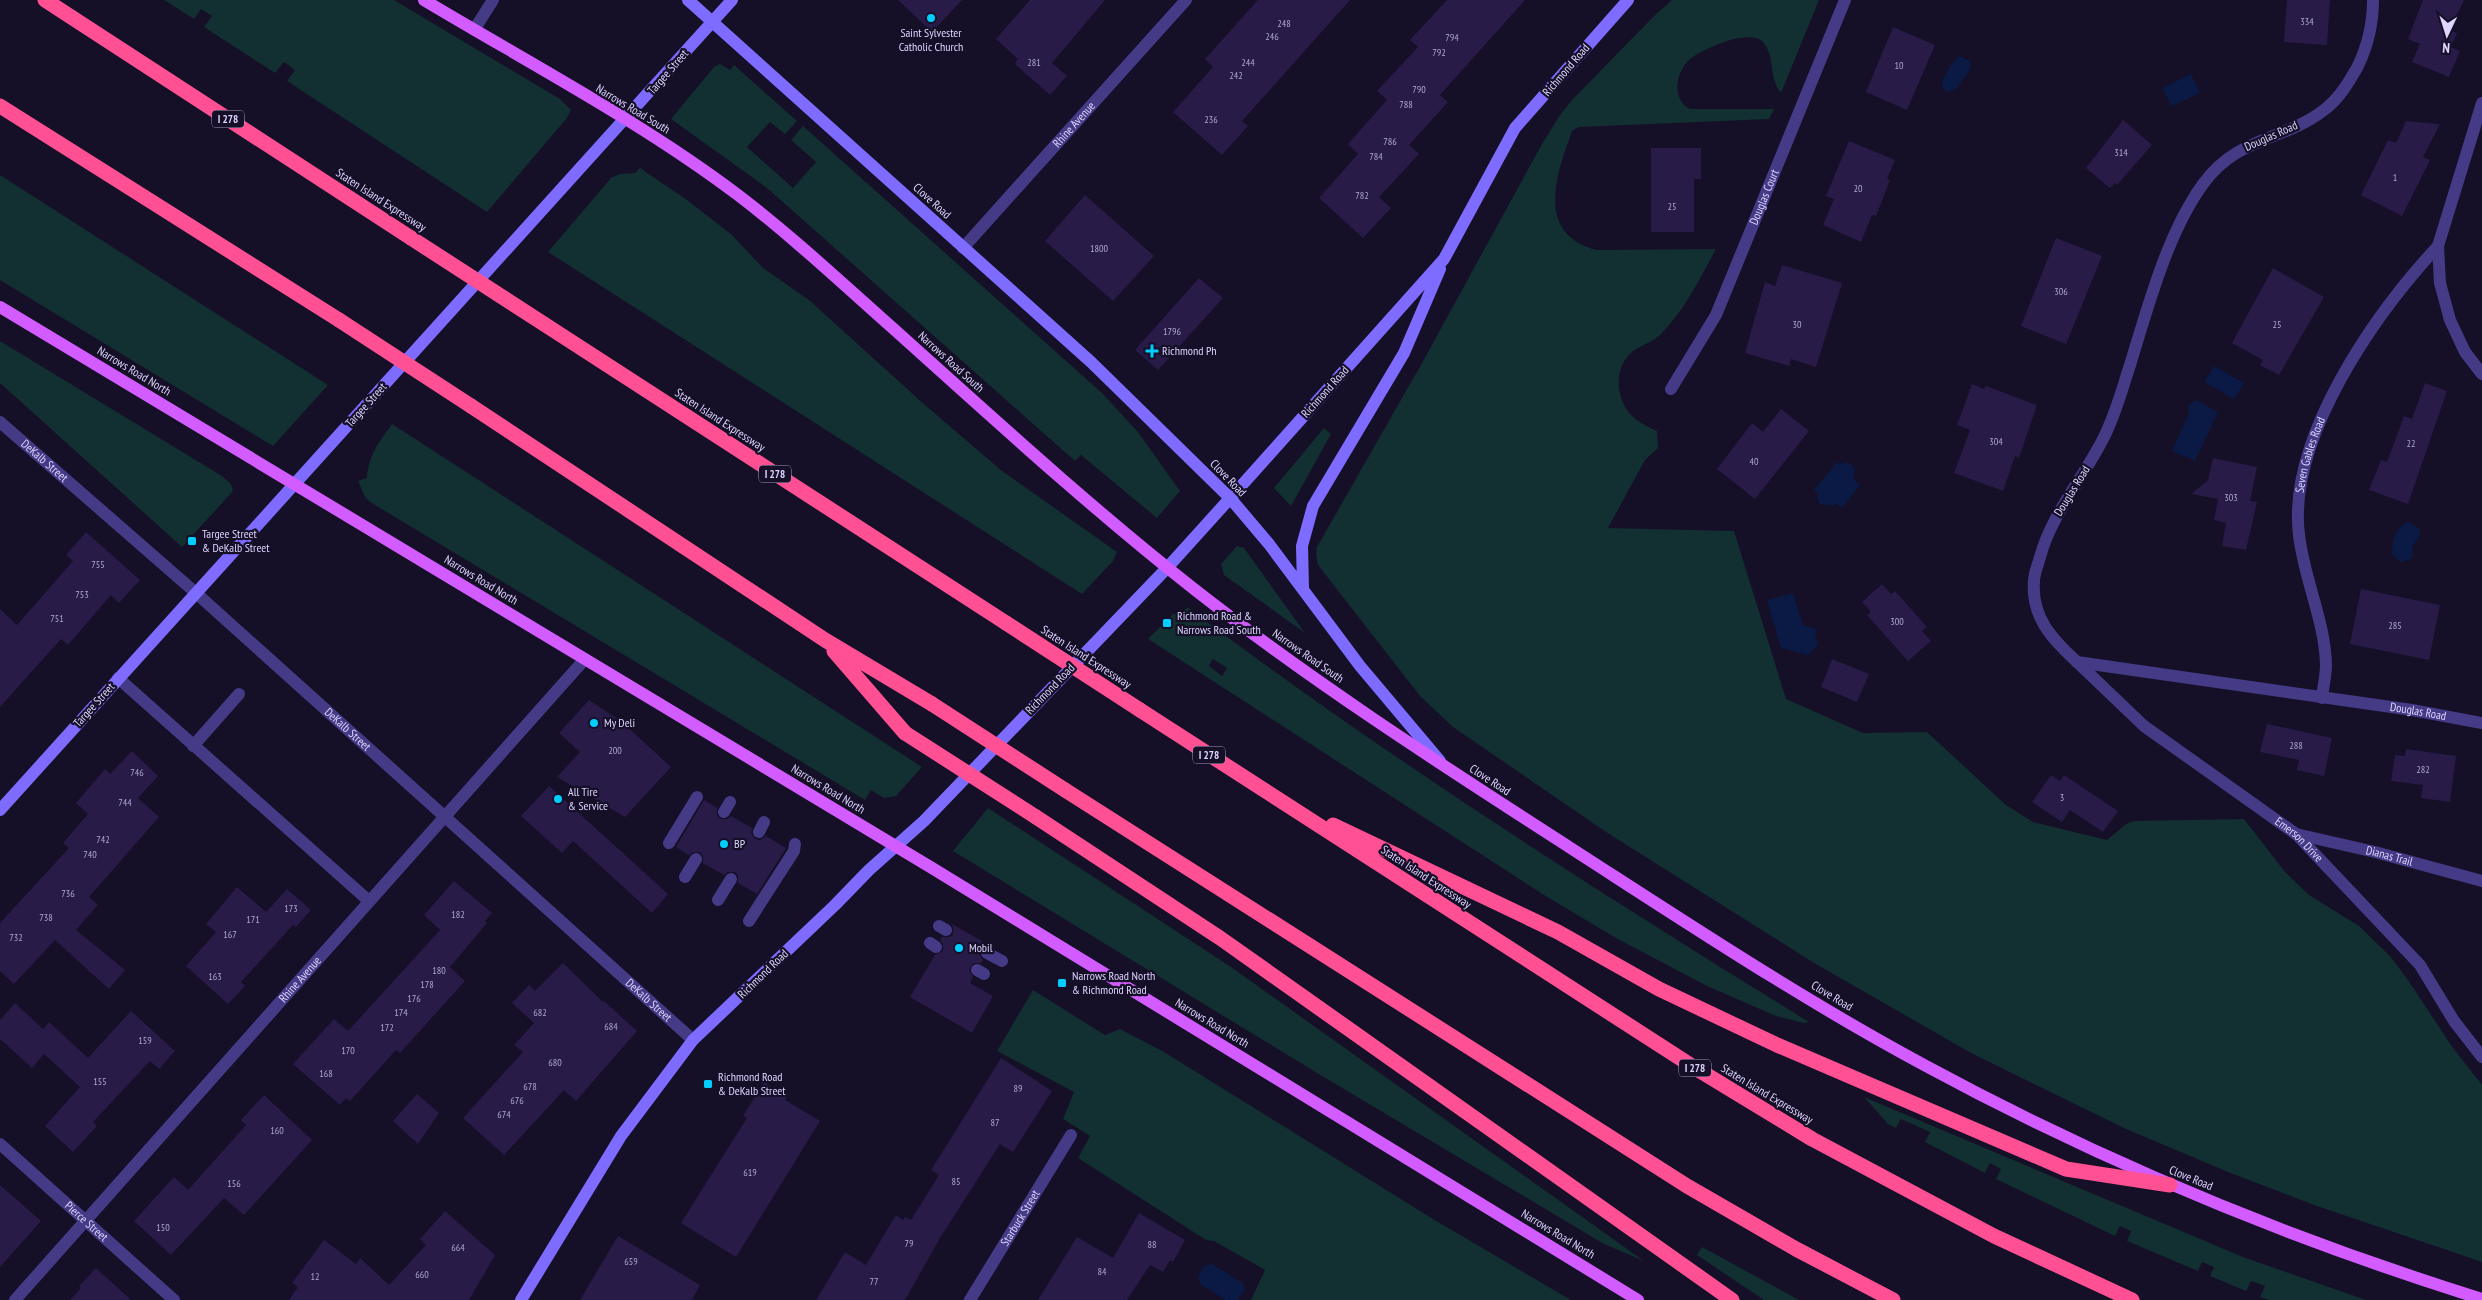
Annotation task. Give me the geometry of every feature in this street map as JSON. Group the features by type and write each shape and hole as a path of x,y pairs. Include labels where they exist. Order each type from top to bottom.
{"highway":[{"name":"Staten Island Expressway","path":"44,0 1692,1066 1812,1139 1994,1236 2132,1300"},
{"path":"0,106 339,320 825,640 932,704 1679,1181 1796,1249 1893,1300"},
{"path":"825,640 905,732 1220,938 1732,1300"},
{"path":"1278,799 1558,932 1666,993 1777,1045 2066,1169 2170,1185"}],"main road":[{"name":"Narrows Road South","path":"424,0 626,120 704,171 779,228 1049,469 1168,568 1275,650 1445,767"},
{"name":"Clove Road","path":"688,0 1091,362 1230,498 1269,544 1360,666 1445,767 1704,934 1860,1029 2021,1116 2170,1185 2358,1258 2482,1299"},
{"name":"Targee Street","path":"0,810 626,120 732,0"},
{"name":"Richmond Road","path":"521,1300 621,1136 693,1040 835,905 869,870 930,814 1168,568 1444,259 1515,128 1628,0"},
{"path":"1303,590 1302,546 1313,506 1404,353 1444,259"},
{"name":"Narrows Road North","path":"0,306 896,847 1638,1300"}],"street":[{"path":"474,30 493,0"},
{"name":"Rhine Avenue","path":"963,248 1186,0"},
{"name":"Douglas Court","path":"1671,389 1716,315 1845,0"},
{"name":"Douglas Road","path":"2373,0 2371,30 2362,58 2339,97 2324,110 2308,120 2237,151 2204,183 2188,206 2162,267 2117,407 2103,440 2055,516 2043,545 2034,579 2034,600 2039,618 2055,642 2077,662 2412,710 2482,723"},
{"path":"2482,103 2438,246 2440,283 2450,320 2465,352 2482,374"},
{"name":"Seven Gables Road","path":"2322,698 2326,664 2316,606 2303,566 2299,532 2299,501 2307,455 2348,366 2379,317 2417,268 2438,246"},
{"name":"DeKalb Street","path":"0,422 196,593 693,1040"},
{"name":"Rhine Avenue","path":"15,1300 445,816 554,697 585,659"},
{"name":"Emerson Drive","path":"2077,662 2144,726 2296,834 2420,965 2454,1021 2482,1056"},
{"path":"118,678 369,902"},
{"path":"193,746 239,694"},
{"path":"669,843 697,796"},
{"name":"Dianas Trail","path":"2296,834 2375,852 2482,881"},
{"path":"749,921 794,851 795,844"},
{"path":"685,876 696,859"},
{"path":"718,900 731,879"},
{"path":"987,953 1002,961"},
{"name":"Starbuck Street","path":"970,1300 1070,1135"},
{"name":"Pierce Street","path":"0,1144 174,1300"}],"green space":[{"path":"164,0 394,0 560,99 571,110 567,118 487,212 287,81 295,70 284,62 275,73 204,27 212,16 201,9 194,19"},
{"path":"1672,0 1819,0 1781,93 1774,81 1768,50 1763,42 1756,38 1747,37 1726,42 1695,55 1684,66 1678,79 1680,100 1690,109 1774,109 1769,119 1579,127 1572,131 1561,165 1555,200 1557,216 1564,230 1577,242 1596,250 1716,249 1692,293 1670,324 1655,339 1632,352 1622,366 1619,382 1622,400 1634,418 1657,431 1658,448 1645,460 1608,528 1734,531 1786,699 1863,733 1927,732 2006,805 2033,822 2107,840 2126,824 2134,821 2244,819 2285,872 2309,895 2359,926 2390,956 2453,1048 2482,1085 2482,1262 2314,1205 2228,1172 2126,1129 1971,1053 1814,963 1606,832 1453,727 1420,696 1318,565 1317,547 1560,115 1572,100"},
{"path":"720,64 730,70 734,65 797,121 785,134 770,122 747,147 793,188 816,162 791,140 803,126 1102,393 1138,432 1180,491 1157,518 1081,455 1075,461 767,188 671,119 714,67"},
{"path":"640,168 687,200 732,235 763,268 809,300 925,405 1002,471 1117,552 1113,561 1082,594 548,252 611,178 620,174 635,173"},
{"path":"0,175 328,385 273,446 0,280"},
{"path":"0,341 222,476 231,484 233,491 182,547 0,383"},
{"path":"392,424 922,767 896,796 884,798 871,790 865,800 370,502 365,497 358,481 367,478 372,455"},
{"path":"1324,428 1331,434 1291,506 1274,488"},
{"path":"1237,546 1244,548 1305,633 1224,575 1221,564"},
{"path":"1187,607 1262,663 1415,770 1650,923 1809,1022 1804,1023 1776,1016 1707,986 1616,938 1544,895 1148,639 1173,614 1183,613","holes":["1213,659 1227,668 1222,676 1209,666"]},
{"path":"988,808 1231,967 1644,1261 1604,1244 1317,1073 953,851"},
{"path":"1033,990 1105,1035 1120,1029 1164,1052 1433,1219 1571,1300 1251,1300 1265,1270 1214,1241 1206,1240 1078,1158 1090,1136 1063,1119 1074,1092 997,1051"},
{"path":"1864,1097 2243,1257 2366,1300 2269,1300 2260,1297 2265,1286 2251,1281 2246,1291 2210,1276 2214,1267 2202,1262 2198,1271 2127,1241 2131,1231 2120,1226 2115,1236 1996,1179 2001,1169 1990,1163 1985,1173 1925,1142 1930,1132 1901,1119 1896,1128 1888,1124"},
{"path":"1702,1247 1799,1300 1764,1300 1697,1255"}],"water":[{"path":"1960,56 1970,61 1971,68 1957,88 1948,92 1942,87 1942,81 1952,64"},
{"path":"2191,74 2200,93 2172,106 2162,88"},
{"path":"2214,366 2244,383 2234,399 2204,382"},
{"path":"2196,400 2218,412 2195,461 2172,451 2189,413 2188,406"},
{"path":"1837,462 1840,464 1845,462 1851,464 1855,470 1853,479 1860,485 1842,508 1836,503 1834,506 1820,504 1817,499 1818,493 1814,490"},
{"path":"2408,522 2419,528 2420,535 2412,547 2413,555 2411,559 2400,562 2392,554 2393,544 2397,531"},
{"path":"1793,593 1803,625 1817,630 1815,635 1818,644 1809,655 1781,648 1767,600"},
{"path":"1212,1264 1243,1283 1245,1290 1238,1300 1226,1300 1200,1284 1198,1277 1204,1266"}],"building":[{"name":"Saint Sylvester Catholic Church","path":"898,0 962,0 932,32"},
{"path":"1030,0 1105,0 1052,63 1067,76 1050,95 1015,64 1018,59 996,39"},
{"path":"1258,0 1350,0 1242,121 1248,126 1222,155 1173,112 1213,67 1205,59"},
{"path":"1447,0 1525,0 1440,95 1448,102 1409,145 1419,154 1379,197 1391,208 1363,238 1319,198 1358,154 1348,144 1387,100 1377,91 1418,47 1410,40"},
{"path":"2287,0 2330,0 2327,45 2284,42"},
{"path":"2423,0 2464,0 2450,30 2457,33 2451,47 2460,51 2449,77 2412,62 2420,44 2408,39"},
{"path":"1893,27 1935,45 1907,110 1866,92"},
{"path":"2123,120 2152,145 2117,185 2115,183 2110,188 2086,168"},
{"path":"2406,121 2440,124 2423,157 2430,160 2402,216 2361,195 2388,140 2396,143"},
{"path":"1849,141 1895,160 1887,179 1890,180 1876,216 1872,215 1861,242 1823,225 1834,199 1826,196"},
{"path":"1651,148 1701,148 1701,179 1694,179 1694,232 1651,232"},
{"path":"1085,195 1154,256 1113,301 1045,241"},
{"path":"2056,238 2102,256 2066,344 2021,326"},
{"path":"1782,265 1842,283 1816,367 1791,359 1789,366 1745,353 1765,282 1775,286"},
{"path":"2273,268 2324,297 2279,375 2260,365 2263,360 2232,343"},
{"path":"1199,278 1223,298 1158,370 1135,350"},
{"path":"2425,383 2447,391 2408,504 2369,490 2381,460 2387,462 2404,416 2412,419"},
{"path":"1972,384 1984,389 1986,386 2037,405 2019,458 2015,456 2003,491 1954,473 1970,430 1957,425"},
{"path":"1781,409 1809,431 1755,499 1717,469 1752,423 1763,432"},
{"path":"2213,458 2257,467 2250,501 2257,502 2246,550 2222,546 2226,523 2214,520 2218,499 2191,494 2208,480"},
{"path":"86,532 140,580 119,603 111,595 68,645 61,639 0,707 0,609 17,625 73,561 66,555"},
{"path":"1882,584 1891,594 1895,591 1927,627 1922,631 1931,641 1908,661 1867,615 1871,612 1862,602"},
{"path":"2361,589 2440,605 2429,660 2350,644"},
{"path":"1832,659 1869,674 1857,702 1821,687"},
{"path":"589,700 622,722 671,767 625,817 557,777 580,752 559,733"},
{"path":"2267,724 2332,738 2324,776 2297,770 2299,760 2260,752"},
{"path":"2406,749 2456,756 2450,802 2421,798 2423,785 2391,781 2395,755 2405,756"},
{"path":"132,751 158,776 138,798 159,817 89,897 98,905 76,930 125,970 109,989 55,940 14,984 0,971 0,923 69,848 63,843 88,814 76,803 105,769 110,774"},
{"path":"2051,775 2060,781 2064,775 2118,811 2103,832 2070,810 2062,822 2032,802"},
{"path":"549,786 668,894 652,913 573,841 562,853 521,816"},
{"path":"704,800 717,808 717,815 720,819 727,819 731,816 752,828 751,833 755,839 760,840 766,836 786,848 757,894 738,883 738,876 735,872 728,872 724,875 703,863 703,856 700,852 693,852 689,855 676,847"},
{"path":"454,881 492,913 485,921 487,923 450,967 465,981 400,1053 396,1050 350,1101 346,1098 340,1105 293,1064 334,1019 348,1031 440,930 424,915"},
{"path":"237,887 266,912 287,889 311,910 296,927 293,925 241,982 245,986 228,1004 186,966 216,932 206,924"},
{"path":"950,923 991,946 986,945 980,949 979,954 983,960 981,963 973,963 969,970 973,977 970,983 993,996 972,1033 910,997 935,955 943,951 943,944 940,940 942,937 950,937 953,934 953,926"},
{"path":"563,963 603,1002 637,1031 576,1101 564,1090 504,1155 463,1118 523,1052 514,1045 534,1023 512,1003 529,985 535,991"},
{"path":"15,1003 43,1029 49,1022 88,1058 131,1011 175,1051 159,1069 150,1061 93,1122 97,1126 73,1152 45,1126 80,1087 44,1054 32,1068 0,1039 0,1020"},
{"path":"1001,1058 1052,1091 1013,1152 1000,1144 940,1238 905,1300 816,1300 845,1252 866,1265 896,1215 903,1220 905,1217 911,1220 939,1175 931,1170"},
{"path":"764,1082 787,1097 785,1100 820,1121 736,1257 681,1223 747,1118 743,1116"},
{"path":"417,1094 439,1113 418,1144 393,1121"},
{"path":"264,1095 312,1140 244,1215 224,1198 171,1255 134,1221 174,1177 188,1190 246,1125 241,1120"},
{"path":"0,1185 41,1221 0,1267"},
{"path":"445,1211 495,1255 469,1300 289,1300 298,1287 292,1283 324,1240 356,1264 360,1258 389,1285 426,1245 420,1239"},
{"path":"1139,1213 1185,1240 1173,1262 1170,1260 1163,1272 1150,1265 1127,1300 1038,1300 1077,1237 1113,1258"},
{"path":"618,1236 700,1285 692,1300 580,1300"},
{"path":"96,1268 131,1300 70,1300 81,1288 79,1286"}],"place":[{"name":"Saint Sylvester Catholic Church","path":"931,18"},
{"name":"Richmond Ph","path":"1152,351"},
{"name":"Targee Street & DeKalb Street","path":"192,541"},
{"name":"Richmond Road & Narrows Road South","path":"1167,623"},
{"name":"My Deli","path":"594,723"},
{"name":"All Tire & Service","path":"558,799"},
{"name":"BP","path":"724,844"},
{"name":"Mobil","path":"959,948"},
{"name":"Narrows Road North & Richmond Road","path":"1062,983"},
{"name":"Richmond Road & DeKalb Street","path":"708,1084"}]}
